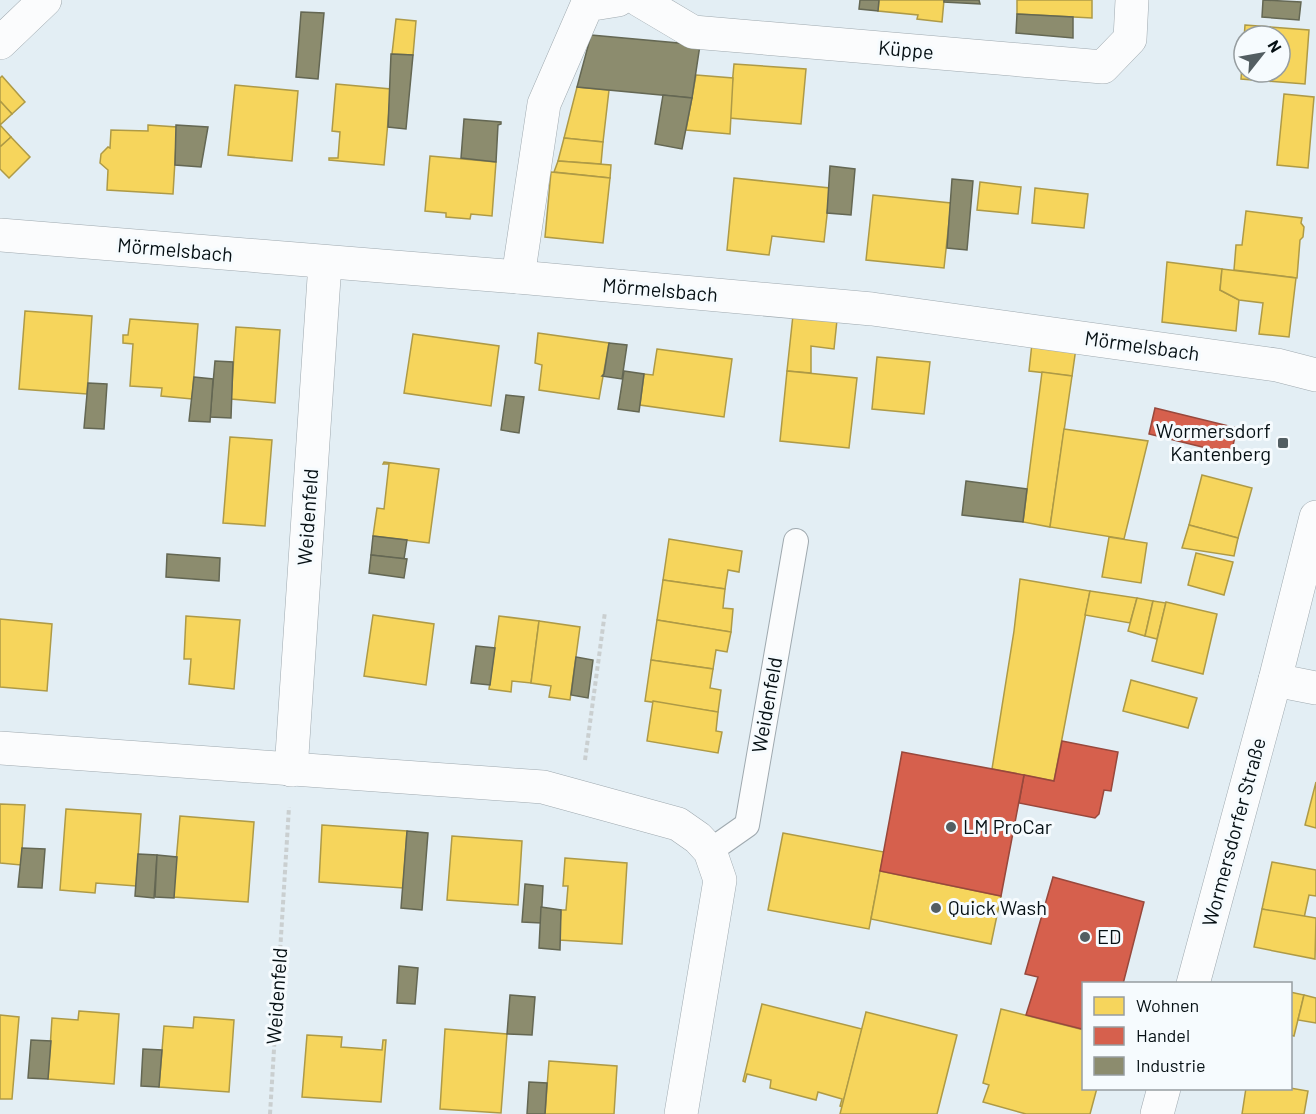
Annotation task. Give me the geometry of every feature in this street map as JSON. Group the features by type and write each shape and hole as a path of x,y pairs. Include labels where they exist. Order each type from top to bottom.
{"street":[{"path":"0,43 45,0"},
{"path":"518,277 543,104 587,5 618,0"},
{"name":"Küppe","path":"639,0 693,32 1103,68 1130,39 1132,0"},
{"name":"Mörmelsbach","path":"0,236 518,277 872,309 1277,365 1316,375"},
{"name":"Weidenfeld","path":"291,770 325,263"},
{"name":"Wormersdorfer Straße","path":"1193,982 1275,680 1316,517"},
{"path":"1275,680 1316,688"},
{"path":"0,748 543,787 678,824 698,838 710,851 720,880 681,1114"},
{"path":"1157,1114 1164,1090"}],"lane":[{"name":"Weidenfeld","path":"710,851 747,825 796,541"}],"path":[{"path":"575,796 584,765 605,612"},
{"name":"Weidenfeld","path":"270,1114 291,770"}],"building: Wohnen":[{"path":"879,0 944,0 942,22 917,19 918,15 878,11"},
{"path":"1017,0 1092,0 1092,18 1017,14"},
{"path":"396,19 416,21 413,55 392,54"},
{"path":"1292,29 1309,30 1305,84 1292,83"},
{"path":"734,64 806,69 801,124 729,118"},
{"path":"696,75 733,78 730,134 686,130"},
{"path":"2,76 25,102 12,114 0,101 0,78"},
{"path":"336,84 391,89 384,165 329,160 329,158 338,158 340,132 332,131"},
{"path":"235,85 298,91 292,161 228,155"},
{"path":"577,87 609,90 603,142 564,138"},
{"path":"1284,94 1314,97 1308,168 1277,165"},
{"path":"0,101 12,114 0,125"},
{"path":"0,125 11,137 0,147"},
{"path":"148,125 177,127 173,194 107,190 108,170 100,163 101,154 108,147 110,148 111,130 148,131"},
{"path":"11,137 30,157 9,178 0,169 0,147"},
{"path":"564,138 603,142 601,164 558,161"},
{"path":"430,156 496,162 492,216 471,214 470,219 446,217 446,213 425,211"},
{"path":"558,161 611,165 610,178 554,172"},
{"path":"551,172 610,178 603,243 545,237"},
{"path":"734,178 830,188 824,242 772,236 769,255 727,250"},
{"path":"980,182 1021,187 1018,214 977,210"},
{"path":"1035,188 1088,194 1084,228 1032,223"},
{"path":"873,195 951,203 944,268 866,260"},
{"path":"1246,211 1302,218 1301,223 1304,227 1303,237 1300,240 1297,278 1234,270 1236,245 1242,245"},
{"path":"1167,262 1222,269 1220,290 1239,300 1236,331 1162,322"},
{"path":"1222,269 1296,278 1289,337 1259,334 1263,303 1239,300 1220,290"},
{"path":"25,311 92,316 87,394 19,389"},
{"path":"793,315 837,320 834,349 811,346 811,373 787,371"},
{"path":"130,319 198,324 192,399 161,396 162,388 130,386 133,344 123,343 123,335 128,335"},
{"path":"236,327 280,330 275,403 231,399"},
{"path":"538,333 609,343 599,399 539,390 542,365 535,363"},
{"path":"413,334 499,346 491,406 404,393"},
{"path":"1032,343 1076,348 1072,376 1029,371"},
{"path":"657,349 732,359 724,417 640,405 644,374 653,375"},
{"path":"877,357 930,362 924,414 872,409"},
{"path":"787,371 857,378 849,448 780,441"},
{"path":"1042,372 1072,376 1050,527 1023,522"},
{"path":"1064,429 1148,441 1124,539 1050,527"},
{"path":"230,437 272,440 265,526 223,523"},
{"path":"384,462 439,469 429,543 373,536 377,508 384,509 389,464 383,464"},
{"path":"1202,475 1252,488 1238,538 1189,525"},
{"path":"1189,525 1238,538 1234,556 1182,548"},
{"path":"1109,537 1147,543 1141,583 1102,577"},
{"path":"669,539 742,551 739,572 728,570 725,589 663,580"},
{"path":"1196,553 1233,562 1224,595 1188,585"},
{"path":"1020,579 1090,591 1054,781 992,769"},
{"path":"663,580 725,589 723,608 733,609 731,632 657,620"},
{"path":"1090,591 1137,598 1130,623 1085,615"},
{"path":"1137,598 1153,601 1145,636 1128,631"},
{"path":"1153,601 1166,603 1157,639 1145,636"},
{"path":"1166,602 1217,614 1203,674 1152,661"},
{"path":"373,615 434,624 426,685 364,676"},
{"path":"186,616 240,620 234,689 189,684 191,659 184,659"},
{"path":"499,616 539,621 531,683 512,681 511,692 489,689"},
{"path":"0,619 52,624 47,691 0,687"},
{"path":"657,620 731,632 727,652 716,650 713,669 651,660"},
{"path":"539,621 580,627 570,700 549,697 551,686 531,683"},
{"path":"651,660 713,669 710,688 721,690 718,712 645,701"},
{"path":"1131,680 1197,698 1188,728 1123,711"},
{"path":"653,701 718,712 716,731 722,732 718,753 647,741"},
{"path":"1316,782 1316,828 1305,825"},
{"path":"0,804 25,805 21,865 0,863"},
{"path":"66,809 141,814 136,886 96,883 95,893 60,890"},
{"path":"180,816 254,822 248,902 173,897"},
{"path":"322,825 407,831 403,888 319,882"},
{"path":"783,833 884,852 869,929 768,910"},
{"path":"452,836 522,841 518,905 447,900"},
{"path":"565,858 627,863 622,944 559,940 561,910 566,910 568,886 563,886"},
{"path":"1272,862 1316,870 1316,896 1309,895 1304,918 1262,909"},
{"name":"Quick Wash","path":"880,871 1001,896 991,944 871,919"},
{"path":"1262,909 1316,918 1315,959 1254,947"},
{"path":"1292,992 1304,995 1294,1036 1292,1036"},
{"path":"1304,995 1316,998 1316,1023 1298,1020"},
{"path":"762,1004 862,1029 842,1107 840,1106 842,1099 818,1092 816,1100 770,1088 771,1080 747,1074 745,1082 743,1081"},
{"path":"1001,1009 1082,1029 1082,1090 1096,1090 1090,1114 1026,1114 983,1102 989,1085 983,1083"},
{"path":"79,1011 119,1014 114,1084 48,1079 52,1018 78,1020"},
{"path":"866,1012 957,1035 937,1114 840,1114"},
{"path":"0,1015 19,1017 12,1099 0,1099"},
{"path":"194,1017 234,1020 229,1092 159,1087 164,1026 193,1028"},
{"path":"445,1029 507,1034 501,1113 440,1109"},
{"path":"307,1035 342,1037 341,1047 382,1050 383,1040 386,1040 381,1102 302,1097"},
{"path":"549,1061 617,1066 614,1114 545,1114"},
{"path":"1292,1088 1308,1091 1304,1114 1242,1114 1246,1090"}],"building: Handel":[{"path":"1155,408 1237,428 1231,454 1149,434"},
{"path":"1062,741 1118,752 1111,791 1104,790 1099,814 1095,818 1019,803 1024,775 1054,781"},
{"name":"LM ProCar","path":"902,752 1024,775 1001,896 880,871"},
{"path":"1053,877 1144,902 1124,982 1082,982 1082,1029 1026,1015 1038,977 1025,974"}],"building: Industrie":[{"path":"860,0 879,0 878,11 859,9"},
{"path":"944,0 979,0 980,4 944,2"},
{"path":"1263,0 1301,2 1299,20 1262,17"},
{"path":"301,12 324,13 318,79 296,77"},
{"path":"1017,14 1073,17 1073,38 1016,33"},
{"path":"591,35 700,45 692,98 577,87"},
{"path":"391,54 413,55 406,129 388,127"},
{"path":"663,95 692,98 682,149 655,144"},
{"path":"464,119 501,122 498,125 496,162 461,158"},
{"path":"176,125 208,127 201,167 175,165"},
{"path":"830,166 855,169 851,215 827,213"},
{"path":"952,179 973,181 967,250 947,248"},
{"path":"609,343 627,345 622,379 602,376"},
{"path":"215,361 233,362 231,418 210,417"},
{"path":"624,371 644,374 639,412 618,409"},
{"path":"194,377 213,379 210,422 189,421"},
{"path":"88,383 107,384 104,429 84,428"},
{"path":"506,395 524,397 519,433 501,430"},
{"path":"966,481 1027,489 1023,522 962,515"},
{"path":"373,536 407,540 404,559 371,555"},
{"path":"167,554 220,558 219,581 166,577"},
{"path":"371,555 407,559 404,578 369,573"},
{"path":"476,646 495,648 490,685 471,683"},
{"path":"576,657 593,660 588,698 571,695"},
{"path":"407,831 428,833 422,910 401,908"},
{"path":"22,848 45,849 42,888 18,887"},
{"path":"138,854 157,855 154,898 135,896"},
{"path":"157,855 177,857 174,898 155,897"},
{"path":"525,884 543,886 541,923 522,922"},
{"path":"541,907 561,910 560,950 539,948"},
{"path":"399,966 418,968 415,1004 397,1003"},
{"path":"510,995 535,997 532,1035 507,1034"},
{"path":"31,1040 51,1041 48,1079 28,1078"},
{"path":"143,1049 162,1050 159,1087 141,1086"},
{"path":"529,1082 547,1083 545,1114 527,1114"}],"place":[{"name":"Wormersdorf Kantenberg","path":"1283,443"},
{"name":"LM ProCar","path":"951,827"},
{"name":"Quick Wash","path":"936,908"},
{"name":"ED","path":"1085,937"}]}
